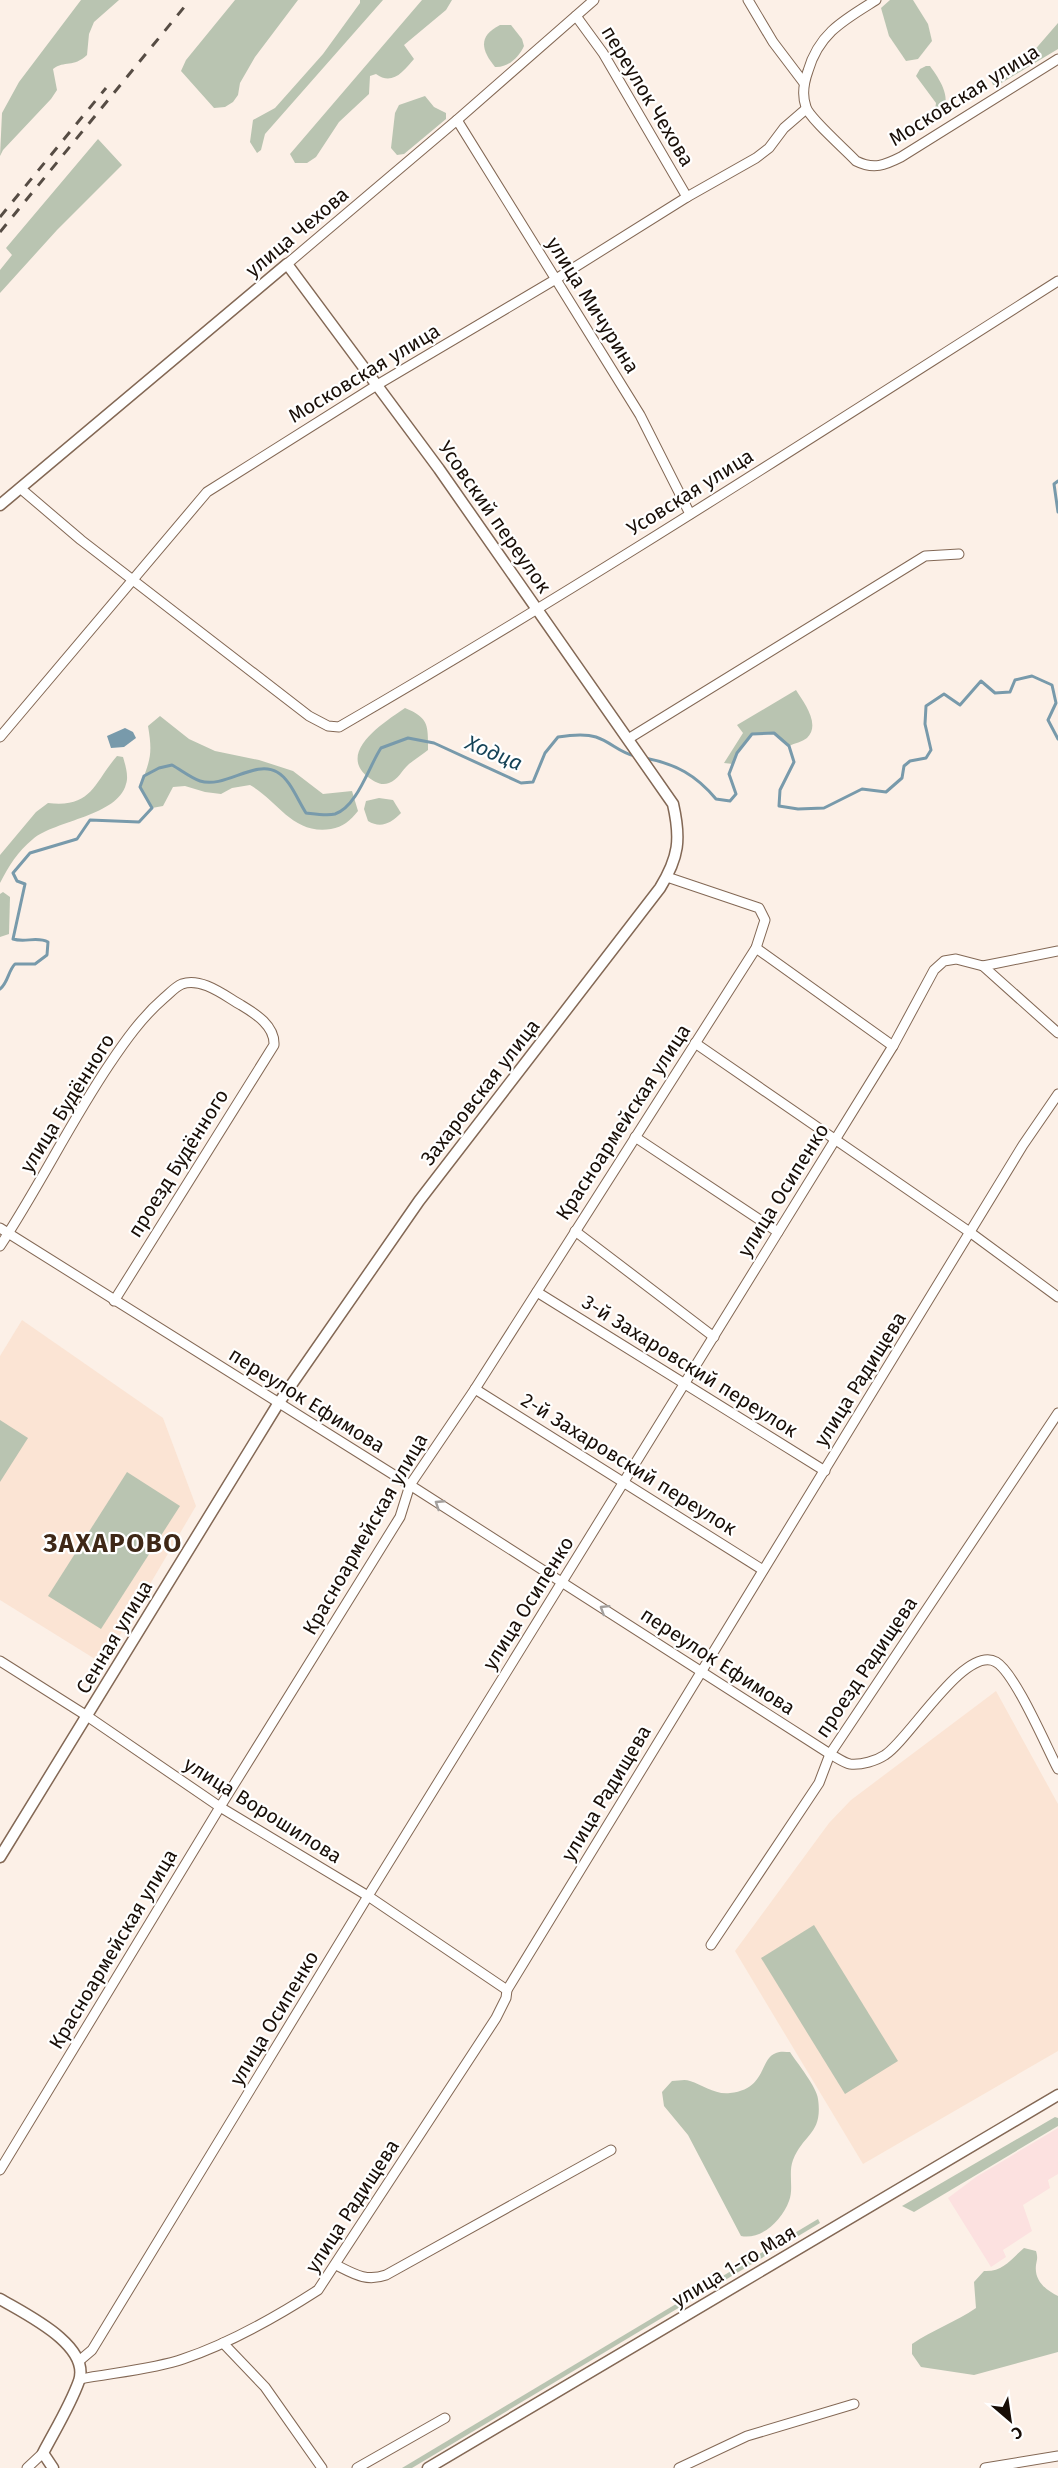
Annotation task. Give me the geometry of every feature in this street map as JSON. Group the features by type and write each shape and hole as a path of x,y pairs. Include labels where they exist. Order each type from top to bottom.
{"street":[{"name":"улица Чехова","path":"0,506 457,120 594,0"},
{"path":"748,0 772,42 804,83"},
{"path":"806,109 804,83 812,56 824,37 846,19 876,0"},
{"name":"переулок Чехова","path":"576,16 603,53 687,197"},
{"name":"Московская улица","path":"0,737 207,492 377,385 556,279 687,197 756,158 769,148 783,128 806,109 856,161 867,166 883,166 1058,59"},
{"name":"улица Мичурина","path":"457,120 640,415 690,514"},
{"name":"Усовский переулок","path":"287,264 537,608 667,795"},
{"name":"Усовская улица","path":"132,580 309,716 328,726 339,727 690,514 1058,281"},
{"path":"20,488 132,580"},
{"path":"628,739 925,556 959,554"},
{"name":"Захаровская улица","path":"278,1404 419,1201 667,877 677,852 679,836 673,804 667,795"},
{"name":"Красноармейская улица","path":"0,2170 220,1807 400,1517 410,1485 475,1389 756,948 765,920 759,908 667,877"},
{"path":"756,948 893,1046"},
{"name":"улица Осипенко","path":"79,2361 92,2350 105,2331 368,1896 893,1046 934,970 944,961 956,959 983,966 1058,951"},
{"path":"983,966 1058,1034"},
{"name":"улица Будённого","path":"0,1246 4,1231 90,1093 150,1010 175,988 184,984 200,984 218,991 246,1008 268,1026 274,1036 273,1045"},
{"path":"695,1043 971,1233 1058,1297"},
{"name":"проезд Будённого","path":"114,1301 273,1045"},
{"name":"улица Радищева","path":"80,2379 182,2360 223,2343 292,2307 318,2290 496,2018 506,1998 507,1990 701,1671 1023,1145 1058,1094"},
{"path":"635,1137 778,1232"},
{"name":"переулок Ефимова","path":"4,1231 849,1764 870,1762 885,1755 901,1742 929,1705 965,1669 983,1660 996,1662 1009,1675 1058,1769"},
{"path":"575,1231 714,1337"},
{"name":"3-й Захаровский переулок","path":"537,1292 825,1471"},
{"name":"2-й Захаровский переулок","path":"475,1389 763,1570"},
{"name":"Сенная улица","path":"0,1857 278,1404"},
{"name":"проезд Радищева","path":"711,1945 819,1783 830,1754 1058,1413"},
{"name":"улица Ворошилова","path":"0,1661 87,1716 220,1807 368,1896 507,1990"},
{"name":"улица 1-го Мая","path":"428,2468 1058,2095"},
{"path":"336,2265 364,2279 374,2280 386,2275 611,2150"},
{"path":"0,2299 51,2330 69,2346 79,2361 80,2379 43,2453 27,2468"},
{"path":"223,2343 266,2387 322,2468"},
{"path":"679,2468 747,2436 854,2404"},
{"path":"357,2468 445,2418"},
{"path":"43,2453 53,2468"},
{"path":"985,2468 1058,2456"}],"shaded area":[{"path":"22,1320 163,1418 196,1506 103,1664 0,1600 0,1356"},
{"path":"996,1691 1058,1804 1058,2051 863,2164 735,1951 829,1823 851,1800"},
{"path":"1058,2128 1058,2174 1048,2180 1050,2188 1023,2205 1032,2231 1003,2250 1006,2257 991,2267 948,2198 976,2177"}],"green space":[{"path":"81,0 119,0 94,22 89,34 87,55 73,63 53,69 57,90 0,156 2,113 19,82"},
{"path":"235,0 298,0 255,57 240,83 238,95 233,102 225,107 214,108 181,71 186,60"},
{"path":"360,0 383,0 265,134 261,150 257,153 250,142 253,120 275,108 323,54"},
{"path":"422,0 452,0 446,10 404,45 414,59 406,69 397,76 387,79 376,74 370,76 369,94 339,122 316,157 307,163 295,163 290,154"},
{"path":"890,0 913,0 928,24 932,41 918,59 906,61 889,36 881,8"},
{"path":"1058,23 1058,49 998,85 993,85 991,80 1032,53"},
{"path":"500,25 511,25 522,39 524,46 512,61 504,66 495,67 487,55 484,44 488,34"},
{"path":"930,66 943,88 946,100 943,112 938,113 935,110 936,103 916,76 920,69"},
{"path":"425,96 434,107 446,113 446,119 404,154 397,155 391,148 395,113 399,105"},
{"path":"98,139 122,165 57,230 0,293 0,270 12,255 6,248"},
{"path":"796,690 812,720 811,732 807,738 789,746 774,733 752,734 737,753 733,764 724,763 743,733 737,725"},
{"path":"405,708 419,715 426,723 428,750 409,764 392,782 378,783 368,777 360,767 358,758 361,748 367,738"},
{"path":"160,716 189,739 215,751 259,760 293,771 323,794 352,791 358,811 339,827 318,829 306,827 296,822 250,785 232,788 221,794 185,786 173,787 163,806 152,808 140,787 150,757 148,726"},
{"path":"117,756 123,757 127,774 127,781 121,795 99,810 43,832 33,839 22,849 0,883 0,855 36,812 48,803 63,804 83,798"},
{"path":"379,798 393,800 401,813 382,825 368,821 364,809 366,801"},
{"path":"3,892 10,897 9,934 0,937 0,894"},
{"path":"0,1420 28,1438 0,1482"},
{"path":"127,1472 180,1506 101,1629 48,1596"},
{"path":"814,1925 898,2061 845,2094 761,1958"},
{"path":"779,2052 790,2052 817,2094 818,2120 793,2160 790,2196 782,2215 764,2232 741,2236 688,2135 664,2106 662,2092 672,2081 684,2080 719,2093 742,2090 756,2080 771,2056"},
{"path":"1055,2117 1058,2118 1058,2126 914,2212 902,2206"},
{"path":"818,2219 820,2223 412,2468 402,2468"},
{"path":"1024,2248 1036,2251 1037,2276 1045,2288 1058,2296 1058,2352 974,2375 921,2367 912,2354 912,2344 976,2308 974,2282 984,2271 996,2270"}],"water":[{"path":"125,728 133,732 136,738 124,747 111,748 107,736"}],"waterway":[{"name":"Ходца","path":"1058,481 1054,484 1058,512"},
{"name":"Ходца","path":"645,758 676,767 701,783 716,799 730,801 736,794 729,774 737,753 752,734 774,733 789,746 794,762 780,790 779,806 798,809 824,808 862,789 886,792 902,778 904,766 910,761 926,758 931,750 925,724 926,706 944,694 960,705 981,681 995,693 1010,692 1015,680 1032,676 1052,685 1056,703 1048,720 1058,739"},
{"name":"Ходца","path":"0,989 15,964 35,964 47,955 48,942 44,940 13,939 25,884 17,881 13,873 30,853 77,839 90,820 139,822 152,808 140,787 144,776 159,768 172,765 197,780 210,782 250,771 268,769 282,775 306,813 328,815 343,810 350,803 381,748 408,738 434,743 521,783 533,782 545,753 558,737 591,736 635,756"}],"railway":[{"path":"0,232 190,0"},
{"path":"0,217 106,88"}],"district":[{"name":"ЗАХАРОВО","path":"113,1543"}]}
